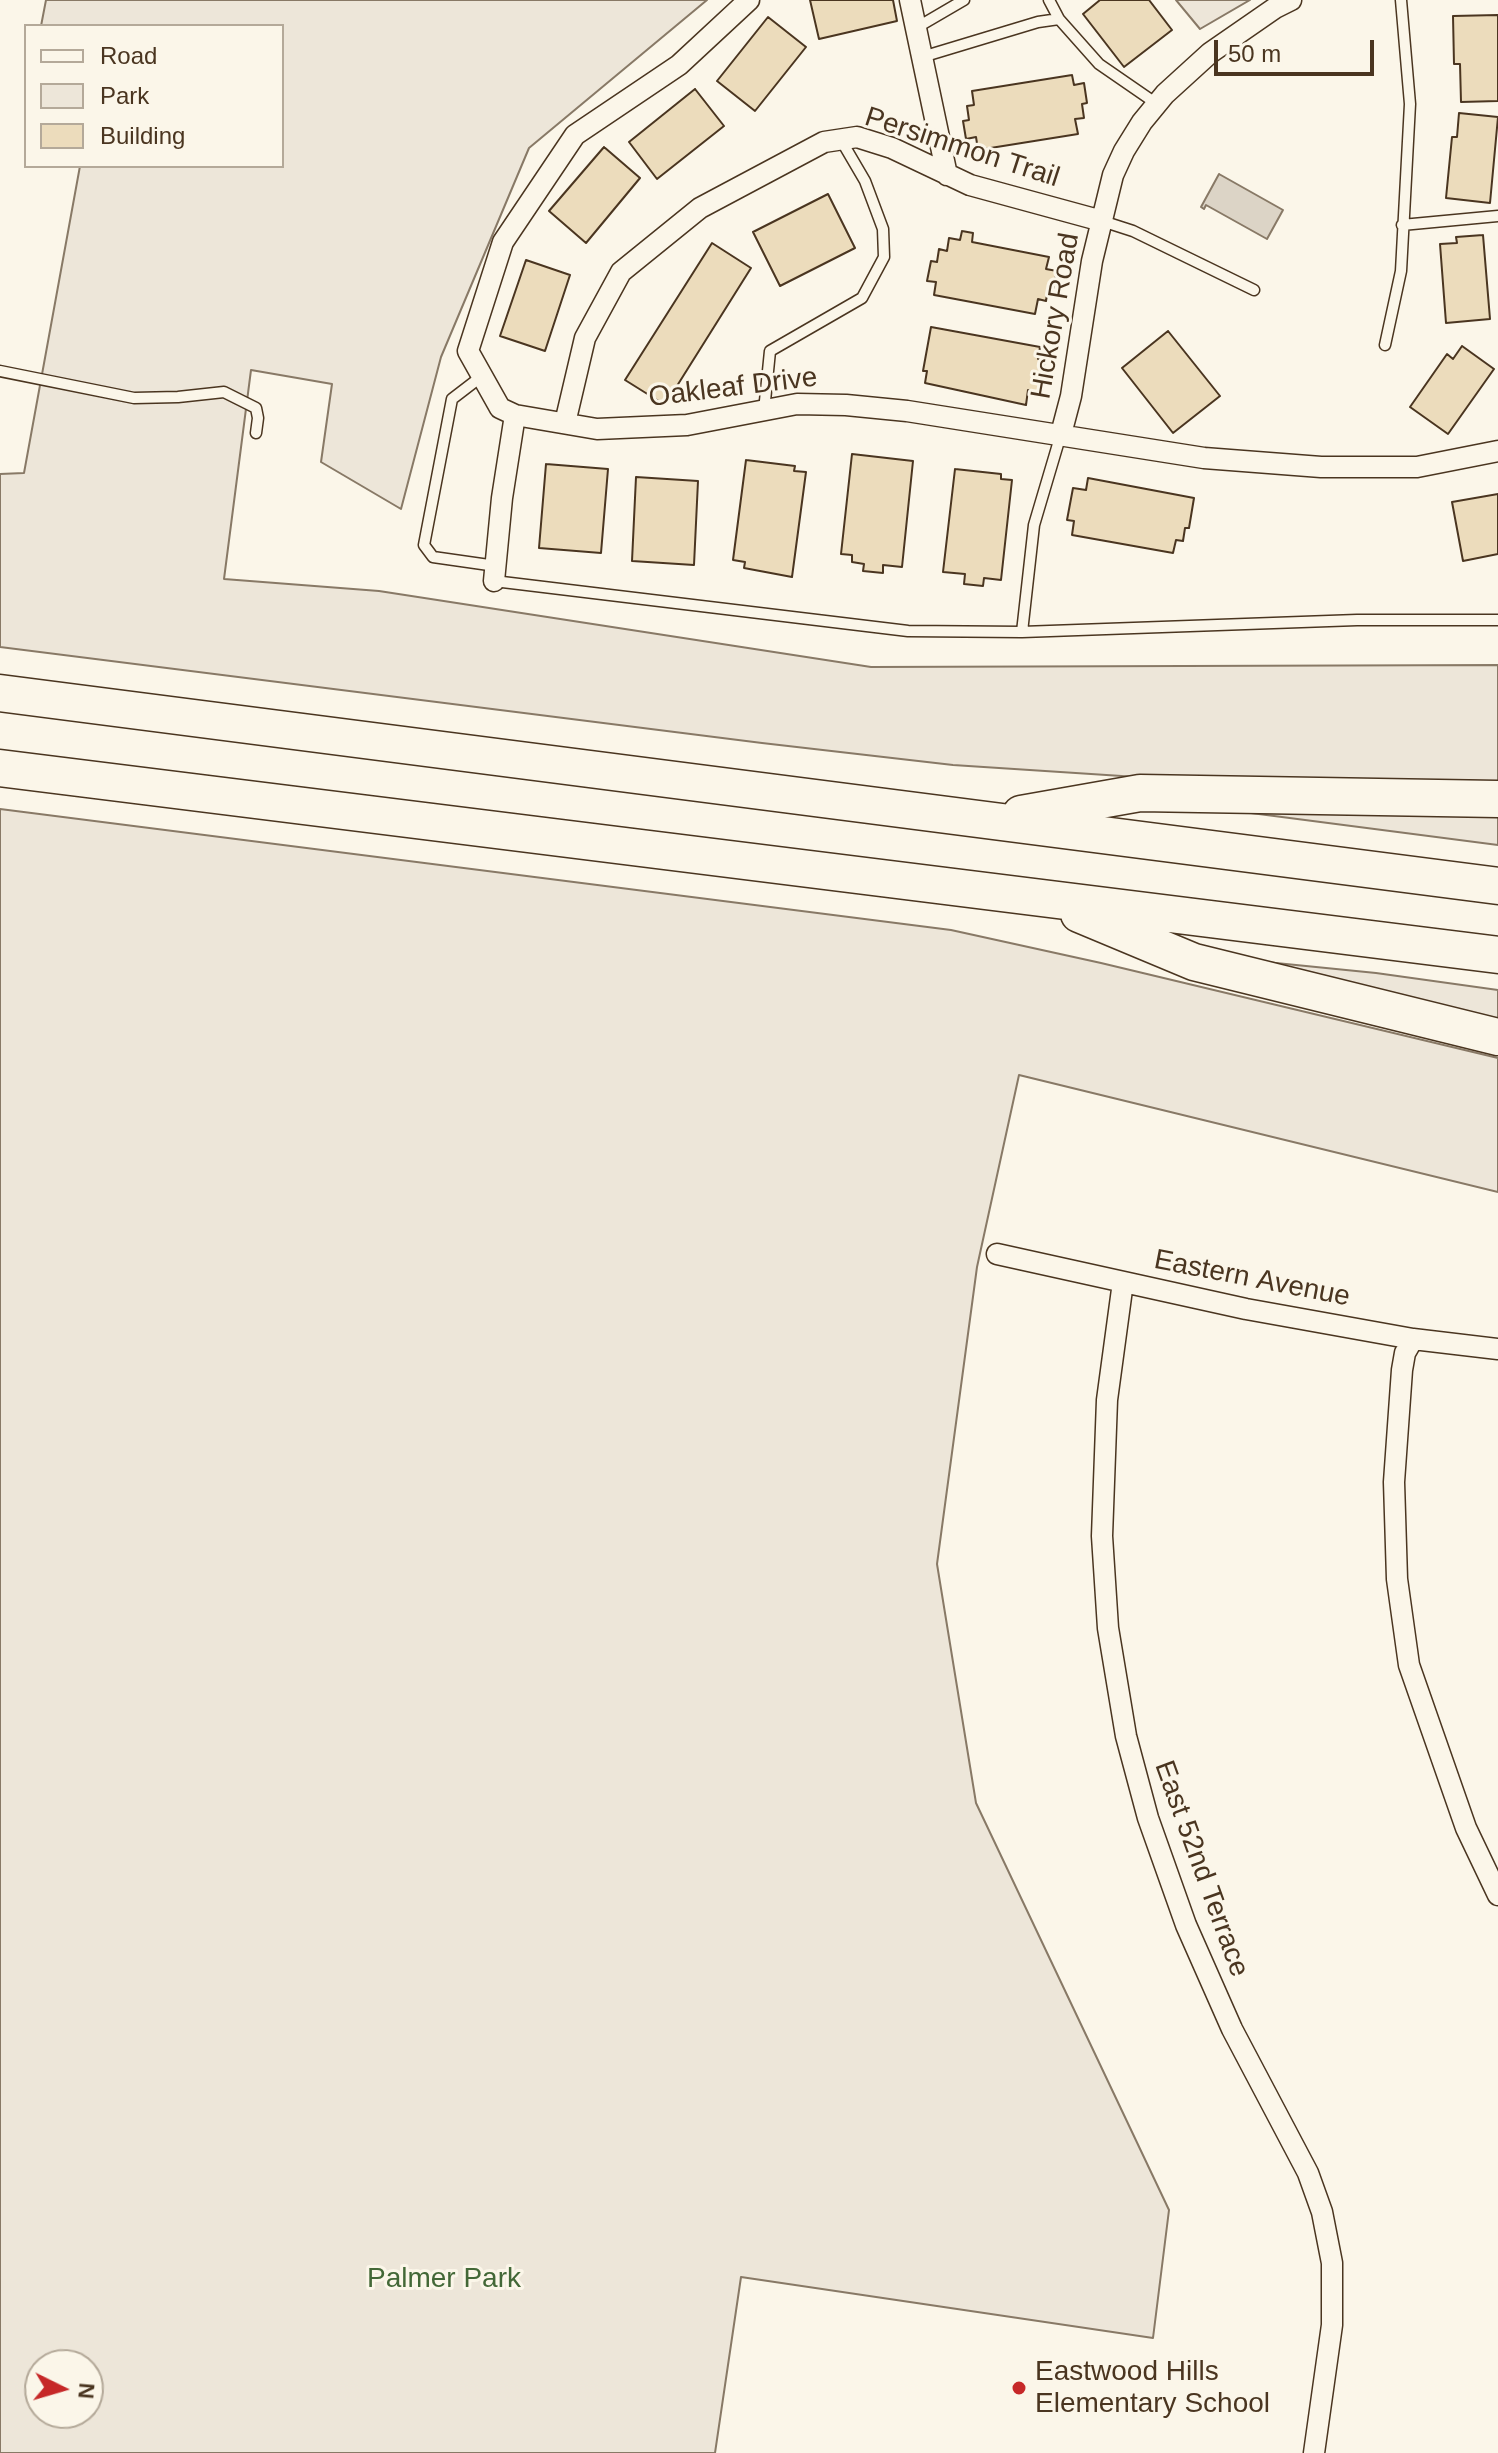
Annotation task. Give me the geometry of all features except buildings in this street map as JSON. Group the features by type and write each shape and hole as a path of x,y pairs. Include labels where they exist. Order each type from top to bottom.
{"highway":[{"path":"0,693 1498,886"},
{"path":"0,768 1498,955"},
{"path":"987,820 1140,793 1498,799"},
{"path":"1037,897 1194,962 1498,1037"}],"street":[{"path":"495,574 502,498 515,415 500,408 468,351 503,242 575,135 679,65 749,0"},
{"path":"910,0 947,175"},
{"name":"Hickory Road","path":"1061,434 1071,396 1092,261 1113,175 1124,151 1157,104 1210,53 1291,0"},
{"name":"Persimmon Trail","path":"565,423 585,338 621,272 700,208 824,142 857,137 892,148 970,185 1102,221"},
{"name":"Oakleaf Drive","path":"515,415 597,429 687,425 797,404 846,405 907,411 1204,458 1321,467 1417,467 1498,451"},
{"name":"Eastern Avenue","path":"997,1254 1246,1309 1413,1339 1498,1349"},
{"name":"East 52nd Terrace","path":"1123,1282 1107,1400 1102,1536 1108,1628 1126,1736 1148,1818 1186,1925 1232,2029 1308,2173 1322,2212 1332,2263 1332,2325 1314,2453"},
{"path":"1413,1339 1405,1353 1402,1370 1394,1482 1397,1579 1409,1665 1466,1828 1498,1895"}],"lane":[{"path":"916,28 964,0"},
{"path":"1049,0 1059,19 1099,64 1157,104"},
{"path":"1385,345 1401,271 1410,104 1401,0"},
{"path":"922,57 1038,22 1059,19"},
{"path":"764,411 770,351 862,298 884,257 883,229 865,181 841,140"},
{"path":"1402,225 1498,216"},
{"path":"1102,221 1133,231 1254,290"},
{"path":"0,371 134,398 224,392 256,408 256,433"},
{"path":"482,376 452,399 424,545 433,557 495,574 908,631 1022,632 1357,620 1498,620"},
{"path":"1022,632 1034,525 1061,434"}],"green space":[{"path":"46,0 707,0 529,148 441,357 401,509 321,462 332,384 251,370 224,579 379,591 871,667 1498,665 1498,787 1137,777 953,765 0,647 0,474 24,473 80,168 284,168 284,24 41,24"},
{"path":"1176,0 1250,0 1200,29"},
{"path":"1252,807 1498,812 1498,845 1251,813"},
{"name":"Palmer Park","path":"0,809 951,930 1498,1058 1498,1192 1019,1075 977,1267 937,1564 976,1803 1169,2210 1153,2338 741,2277 715,2453 0,2453"},
{"path":"1256,961 1498,990 1498,1019"}],"shaded area":[{"path":"1219,174 1283,210 1267,239 1206,205 1204,209 1201,207"}],"place":[{"name":"Eastwood Hills Elementary School","path":"1019,2388"}]}
